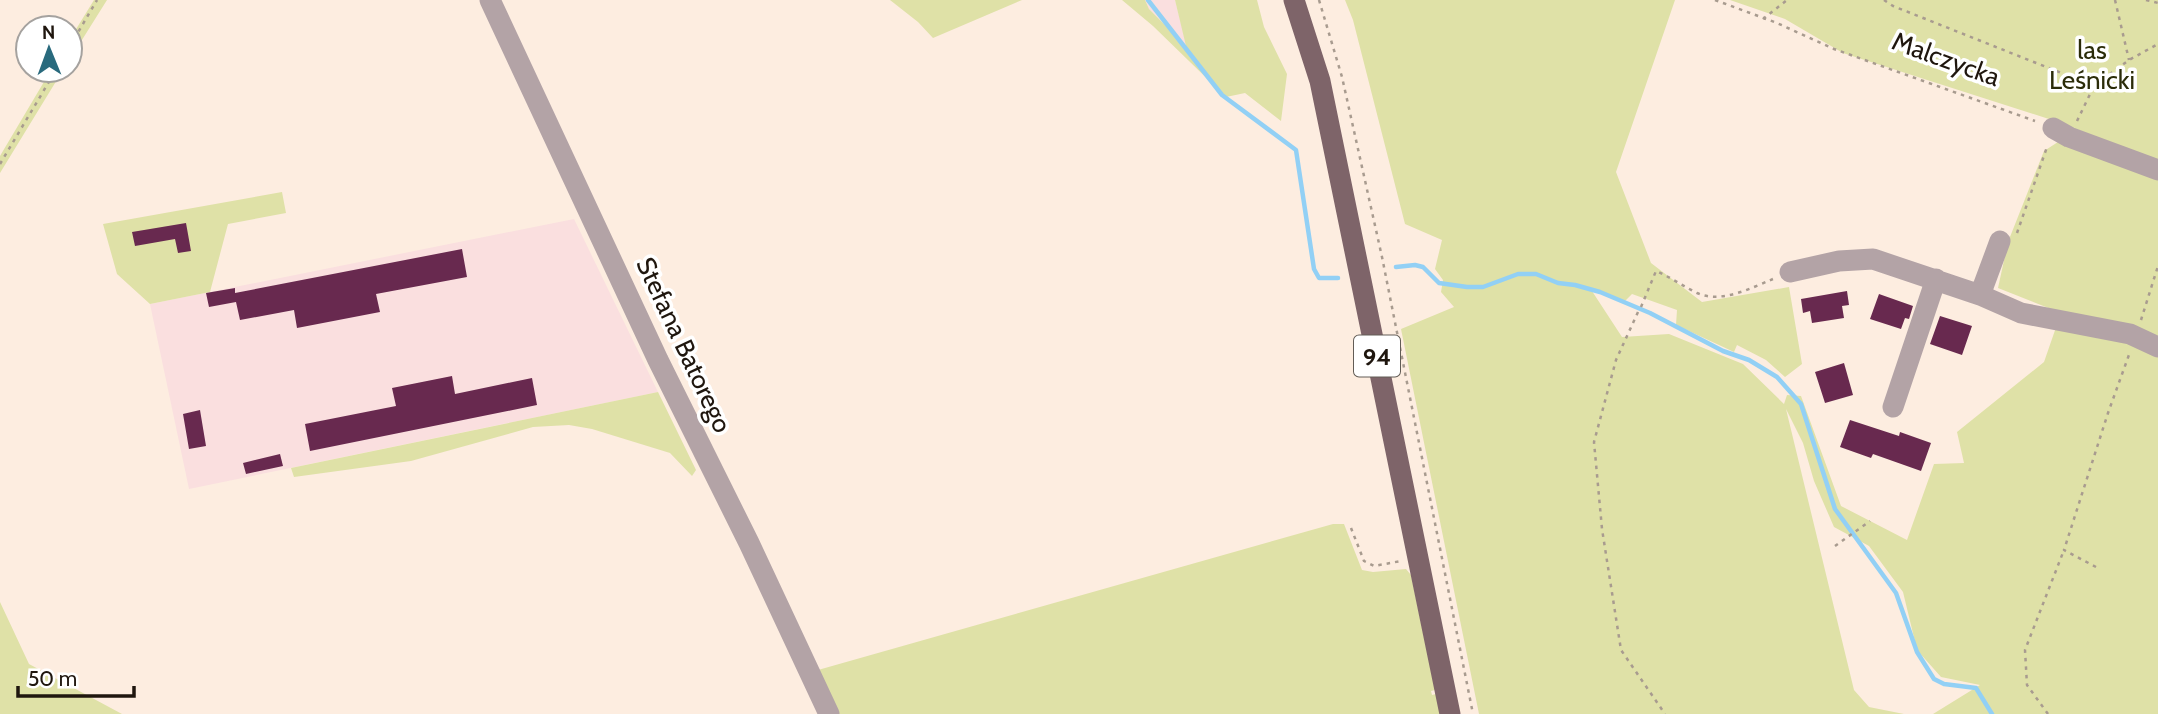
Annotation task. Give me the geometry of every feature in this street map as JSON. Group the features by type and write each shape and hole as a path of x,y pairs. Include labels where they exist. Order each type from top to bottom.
{"main road":[{"name":"94","path":"1294,0 1320,81 1450,714"}],"street":[{"name":"Stefana Batorego","path":"490,0 658,360 749,542 829,714"},
{"path":"2061,132 2158,170"},
{"path":"1980,295 1998,246"},
{"path":"1790,272 1839,261 1873,260 1937,279 2021,313 2136,337 2158,347"},
{"path":"1893,407 1937,279"}],"path":[{"path":"84,22 97,0"},
{"path":"1319,0 1342,78 1382,257 1473,714"},
{"name":"Malczycka","path":"1714,0 1834,49 2061,132"},
{"path":"1763,19 1787,0"},
{"path":"1884,0 2094,86"},
{"path":"2115,0 2129,60"},
{"path":"2146,0 2158,3"},
{"path":"1998,246 2011,251 2047,147 2094,86 2129,60 2158,44"},
{"path":"0,163 48,84"},
{"path":"2048,714 2027,685 2025,650 2064,550 2158,266"},
{"path":"1641,307 1657,271 1697,293 1712,296 1737,293 1790,272"},
{"path":"1638,312 1616,360 1594,442 1602,530 1621,650 1665,714"},
{"path":"1835,545 1870,521"},
{"path":"1351,528 1364,561 1374,566 1418,558"},
{"path":"2064,550 2096,567"}],"shaded area":[{"path":"1145,0 1175,0 1187,47 1149,9"},
{"path":"574,219 658,392 189,489 150,304"}],"green space":[{"path":"94,0 107,0 84,37 84,16"},
{"path":"890,0 1022,0 933,38"},
{"path":"1122,0 1145,0 1149,9 1186,46 1175,0 1257,0 1264,27 1287,74 1281,121 1245,93 1226,97 1153,26"},
{"path":"1345,0 1675,0 1616,172 1651,263 1702,302 1789,287 1802,364 1785,377 1766,360 1737,345 1734,352 1676,325 1677,310 1632,294 1625,301 1590,288 1622,337 1669,334 1743,364 1784,404 1787,395 1801,396 1841,506 1907,540 1934,464 1964,463 1957,432 2044,362 2061,313 1998,288 2008,242 2044,151 2058,142 2158,177 2158,714 1933,714 1980,685 1941,677 1917,650 1903,592 1869,546 1834,527 1814,481 1803,443 1786,409 1854,690 1869,707 1904,714 1479,714 1401,329 1454,307 1441,292 1443,280 1435,269 1442,240 1405,224 1353,20"},
{"name":"las Leśnicki","path":"1730,0 2158,0 2158,165 2052,120 1843,53 1785,19"},
{"path":"43,84 54,84 0,173 0,156"},
{"path":"282,192 286,213 228,224 210,292 150,304 117,274 103,224"},
{"path":"658,392 696,470 692,476 670,453 592,429 569,425 533,427 411,461 294,477 291,468"},
{"path":"1333,524 1344,524 1362,570 1373,572 1406,569 1411,575 1435,690 1431,691 1432,695 1436,694 1440,714 839,714 818,670"},
{"path":"0,602 29,664 122,714 0,714"}],"building":[{"path":"186,223 191,251 178,253 175,239 135,246 132,232"},
{"path":"462,249 467,277 376,294 380,312 297,328 294,310 240,320 236,302 209,307 206,293 235,288 235,293"},
{"path":"1847,291 1849,305 1842,306 1844,318 1812,323 1810,311 1803,313 1801,299"},
{"path":"1879,294 1913,306 1909,319 1905,318 1901,329 1870,319"},
{"path":"1940,316 1972,326 1962,355 1930,344"},
{"path":"1844,363 1853,395 1825,403 1815,372"},
{"path":"452,376 455,394 532,378 537,405 310,451 305,424 396,406 392,388"},
{"path":"200,410 206,446 189,449 183,414"},
{"path":"1850,420 1899,436 1900,432 1931,443 1921,471 1873,454 1871,458 1840,447"},
{"path":"280,454 283,466 246,474 243,463"}],"waterway":[{"path":"1148,0 1222,95 1296,150 1314,269 1319,278 1338,278"},
{"path":"1396,267 1423,267 1439,283 1467,287 1483,287 1518,274 1536,274 1558,283 1600,292 1650,313 1723,351 1749,360 1777,377 1801,404 1835,509 1896,593 1917,652 1934,679 1944,684 1976,688 1992,714"}]}
